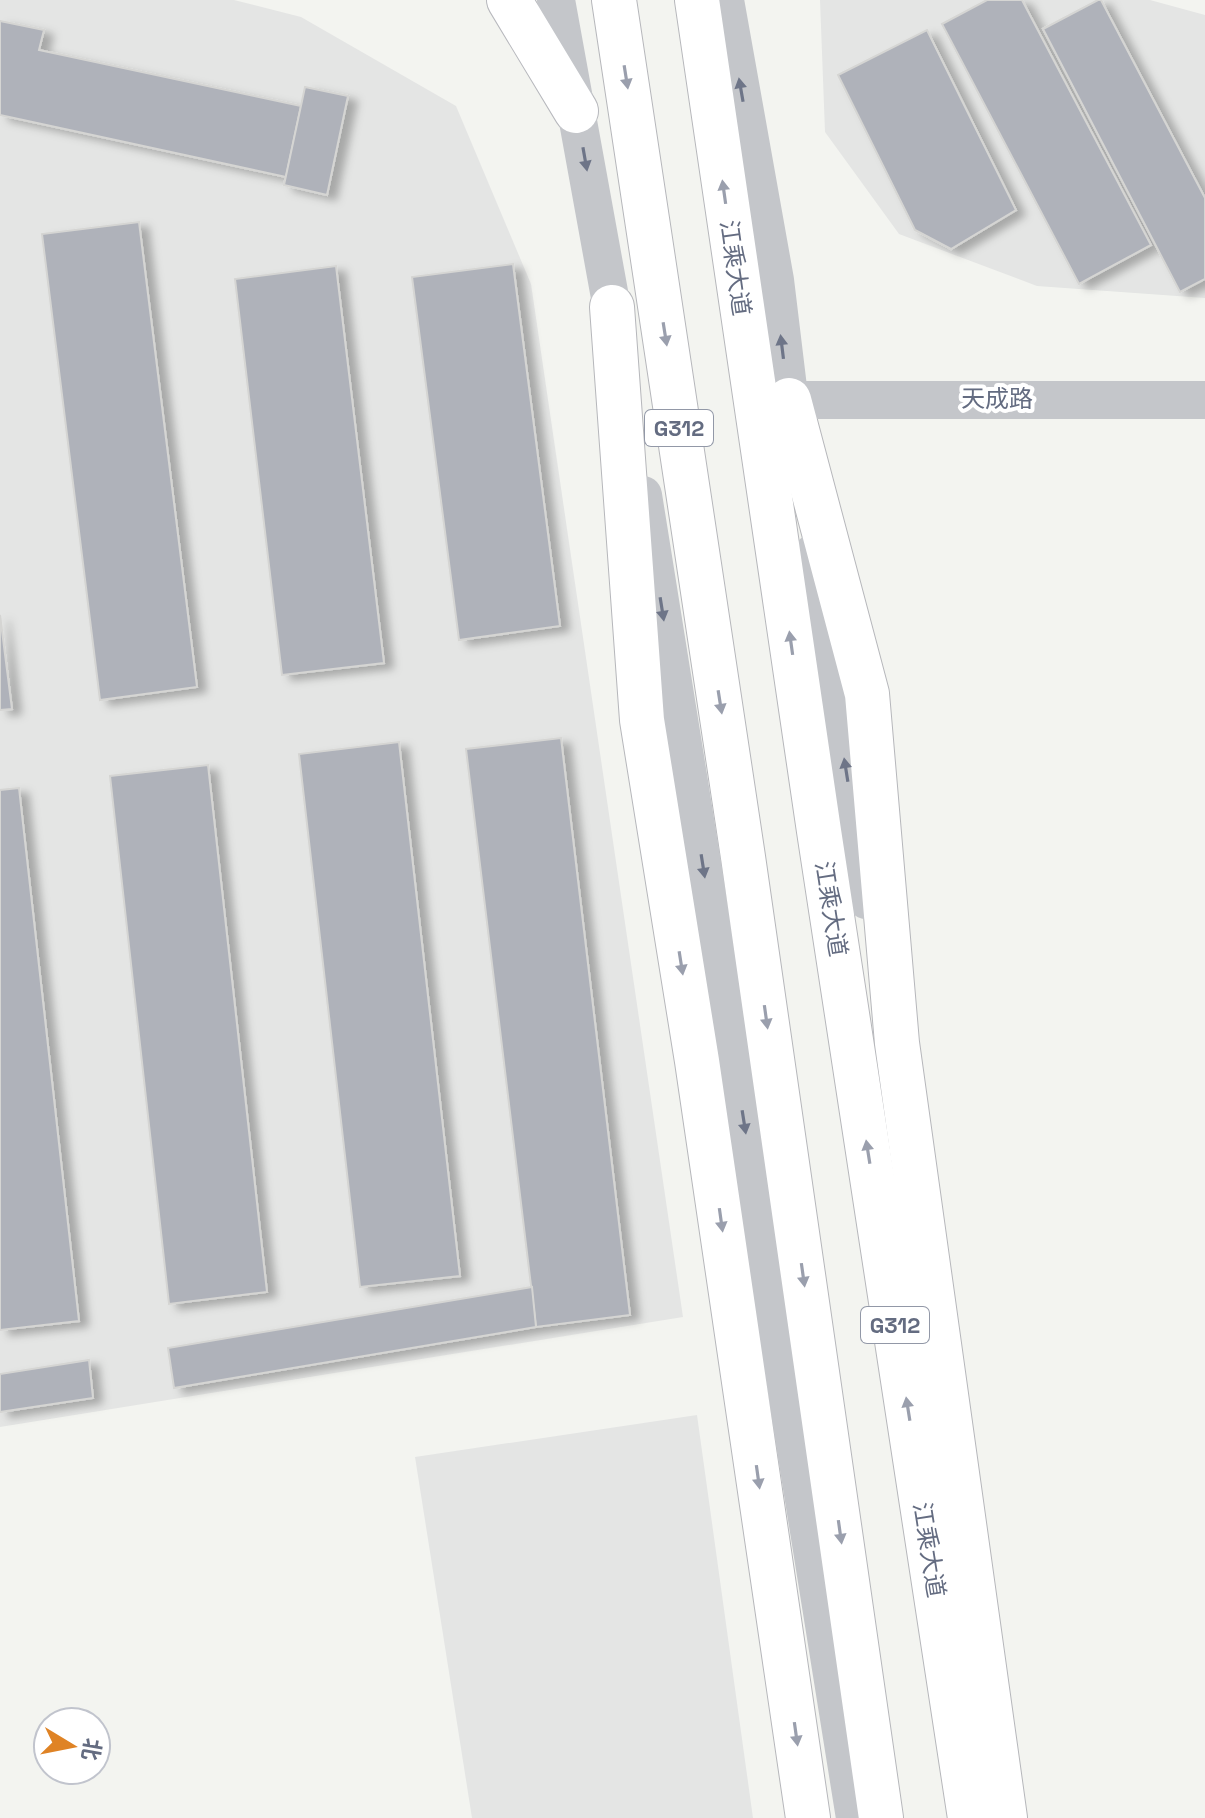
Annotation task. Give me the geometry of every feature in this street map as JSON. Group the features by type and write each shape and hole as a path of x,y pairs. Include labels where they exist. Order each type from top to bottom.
{"main road":[{"path":"509,0 576,111"},
{"name":"G312","path":"614,0 743,857 881,1818"},
{"name":"江乘大道","path":"697,0 814,800 970,1818"},
{"path":"612,307 642,720 700,1077 808,1818"},
{"path":"789,400 867,694 897,1043 1005,1818"}],"street":[{"path":"556,0 612,307 855,1818"},
{"path":"725,0 775,280 789,400 885,1025 991,1818"},
{"name":"天成路","path":"789,400 1205,400"}],"shaded area":[{"path":"0,0 234,0 301,17 456,106 531,284 683,1317 0,1427"},
{"path":"820,0 1150,0 1205,15 1205,298 1037,286 899,234 825,132"},
{"path":"697,1415 753,1818 472,1818 415,1457"}],"building":[{"path":"987,0 1022,0 1151,245 1079,284 942,24"},
{"path":"1101,0 1205,198 1205,279 1180,292 1043,29"},
{"path":"0,21 44,30 39,50 301,106 286,177 0,115"},
{"path":"927,30 1016,210 951,249 915,230 838,75"},
{"path":"305,87 348,96 327,195 284,185"},
{"path":"139,222 197,687 100,700 42,234"},
{"path":"513,264 560,626 459,640 412,277"},
{"path":"336,266 384,663 282,675 235,279"},
{"path":"0,615 12,709 0,710"},
{"path":"561,738 630,1315 536,1327 466,749"},
{"path":"399,742 460,1276 360,1287 299,754"},
{"path":"208,765 267,1292 169,1304 110,776"},
{"path":"19,788 79,1321 0,1330 0,790"},
{"path":"532,1287 536,1327 174,1388 168,1348"},
{"path":"89,1360 93,1398 0,1412 0,1374"}]}
